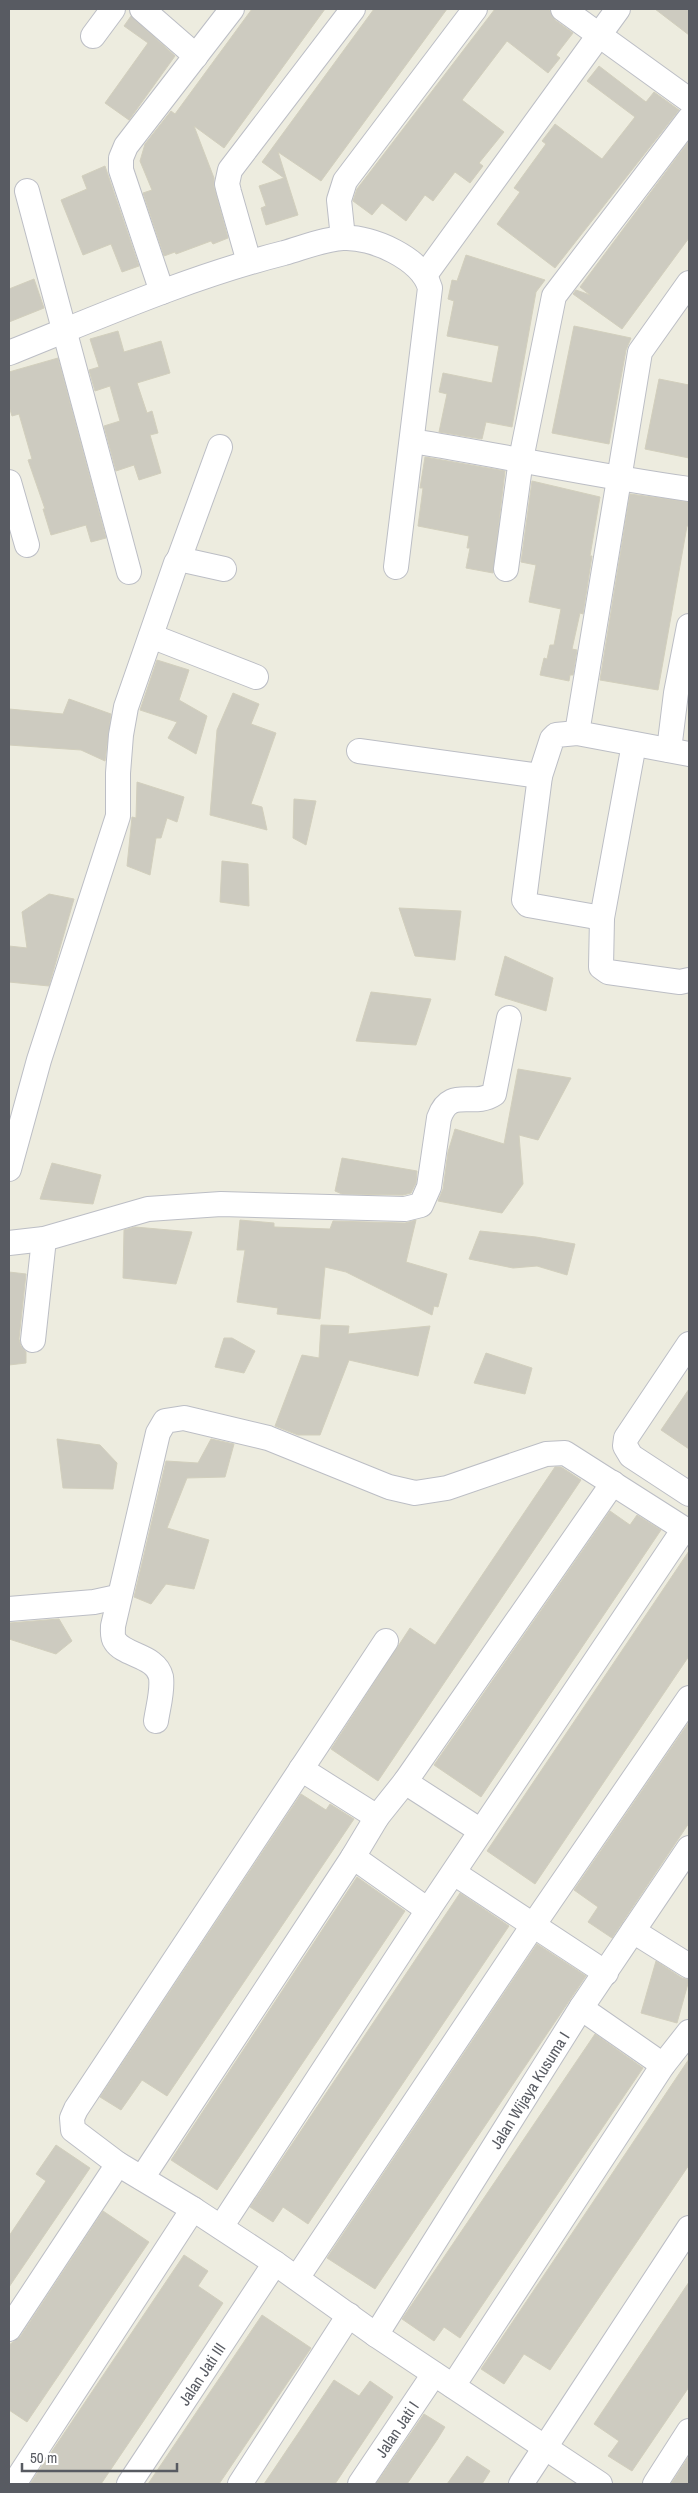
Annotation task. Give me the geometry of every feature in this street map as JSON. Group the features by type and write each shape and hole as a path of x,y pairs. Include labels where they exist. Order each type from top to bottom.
{"street":[{"path":"93,36 113,9"},
{"path":"142,9 196,56"},
{"path":"162,292 121,170 121,158 126,146 232,9"},
{"path":"249,262 227,184 230,170 353,9"},
{"path":"343,238 339,200 345,181 475,9"},
{"path":"562,9 689,100"},
{"path":"425,275 618,9"},
{"path":"506,569 521,459 554,296 689,119"},
{"path":"27,191 129,572"},
{"path":"9,353 162,292 249,262 343,238 375,244 405,257 425,275 430,288 430,297 412,441 403,496 396,567"},
{"path":"577,732 640,352 689,283"},
{"path":"412,441 521,459 618,479 689,489"},
{"path":"9,1169 39,1060 118,816 118,773 126,706 220,447"},
{"path":"9,482 27,545"},
{"path":"179,559 224,569"},
{"path":"602,918 528,905 524,900 540,776 552,739 556,735 577,732 679,752 676,692 689,626"},
{"path":"151,636 256,676"},
{"path":"634,744 602,918 600,962 602,969 608,972 680,982 689,980"},
{"path":"360,751 540,776"},
{"path":"9,1243 44,1239 148,1209 221,1204 405,1209 421,1205 429,1188 439,1118 443,1108 452,1101 482,1099 494,1094 509,1018"},
{"path":"33,1340 44,1239"},
{"path":"689,1344 626,1438 625,1446 631,1456 689,1494"},
{"path":"156,1721 160,1677 151,1663 115,1641 113,1626 118,1598 158,1434 166,1421 174,1418 184,1418 268,1438 389,1487 415,1493 437,1491 556,1452 574,1457 687,1530 481,1830 221,2228"},
{"path":"142,2178 353,1857 377,1817 405,1782 613,1483"},
{"path":"9,1609 94,1602 118,1598"},
{"path":"386,1641 76,2109 72,2118 73,2130 118,2164 193,2209 275,2263 376,2335 600,2484"},
{"path":"297,2278 534,1924 689,1698"},
{"path":"301,1769 377,1817"},
{"path":"405,1782 481,1830"},
{"name":"Jalan Wijaya Kusuma I","path":"376,2335 581,2008 689,1848"},
{"path":"353,1857 428,1910"},
{"path":"454,1873 606,1973"},
{"path":"632,1930 689,1966"},
{"path":"581,2008 663,2065"},
{"path":"454,2386 663,2065 689,2032"},
{"path":"9,2329 118,2164"},
{"path":"14,2484 193,2209"},
{"path":"521,2484 689,2228"},
{"name":"Jalan Jati III","path":"130,2484 275,2263"},
{"path":"240,2484 349,2315"},
{"name":"Jalan Jati I","path":"360,2484 434,2374"},
{"path":"655,2484 689,2431"}],"building":[{"path":"252,9 325,9 224,148 194,126 214,178 214,187 228,238 213,244 211,241 176,254 175,252 164,256 143,193 152,190 140,161 145,144 171,111 175,114"},
{"path":"374,9 447,9 321,181 278,152 298,215 266,225 261,208 266,206 259,186 284,178 262,162"},
{"path":"495,9 549,9 555,20 573,33 556,55 560,58 548,73 507,41 462,100 504,132 479,163 483,166 470,183 455,172 433,201 425,195 406,221 382,203 372,215 353,201 357,189"},
{"path":"655,9 689,9 689,35"},
{"path":"131,16 175,56 129,120 105,103 148,43 124,26"},
{"path":"599,66 646,102 654,92 679,110 555,268 497,224 520,192 514,188 546,144 542,141 555,124 602,159 635,117 587,81"},
{"path":"689,141 689,238 622,329 573,294 576,290 590,295 580,287"},
{"path":"105,166 139,266 122,272 111,244 83,255 61,200 87,189 82,176"},
{"path":"466,255 545,280 536,292 512,427 486,422 482,439 439,432 447,394 439,392 443,373 492,383 499,346 447,336 454,301 448,299 452,280 457,281"},
{"path":"34,279 44,308 9,322 9,289"},
{"path":"574,326 631,338 626,350 609,444 552,433"},
{"path":"118,331 124,352 161,341 170,373 137,383 147,413 152,411 158,433 150,435 161,473 139,480 134,465 116,471 104,426 120,421 110,386 95,391 89,370 99,367 90,339"},
{"path":"58,358 106,538 91,542 86,525 51,535 43,509 45,509 28,460 32,459 19,414 12,416 9,406 9,372"},
{"path":"659,379 689,385 689,458 645,449"},
{"path":"425,457 505,471 493,573 466,568 470,548 467,548 469,536 418,526 423,488 420,488"},
{"path":"532,481 600,497 583,614 580,613 572,649 577,650 573,675 570,675 569,681 540,675 544,658 547,659 550,645 554,645 561,609 529,602 536,565 521,562"},
{"path":"630,494 689,502 689,526 687,526 658,690 600,680"},
{"path":"157,660 189,670 179,700 207,716 196,754 168,738 177,722 140,710"},
{"path":"233,693 259,704 251,724 276,733 251,804 262,807 267,830 210,815 217,730"},
{"path":"69,699 111,714 105,761 81,750 9,745 9,709 63,714"},
{"path":"137,782 184,797 177,822 167,818 161,838 156,838 150,875 127,866 132,817 136,818"},
{"path":"294,799 316,801 306,845 293,838"},
{"path":"222,861 248,864 249,906 220,902"},
{"path":"49,894 74,899 49,986 9,982 9,946 27,948 22,912"},
{"path":"399,908 461,911 455,960 415,956"},
{"path":"505,956 553,978 546,1011 495,995"},
{"path":"371,992 431,999 416,1045 356,1041"},
{"path":"518,1069 571,1078 538,1140 519,1135 523,1184 502,1213 438,1201 443,1189 448,1152 455,1129 504,1144"},
{"path":"342,1158 417,1171 416,1183 411,1193 403,1195 342,1194 335,1191"},
{"path":"52,1163 101,1175 93,1204 40,1199"},
{"path":"240,1220 274,1223 274,1227 330,1229 333,1221 405,1223 416,1220 406,1262 447,1274 438,1307 434,1306 432,1315 346,1272 325,1267 320,1319 277,1314 278,1308 237,1302 245,1250 237,1250"},
{"path":"135,1227 192,1232 176,1284 123,1278 124,1230"},
{"path":"480,1231 536,1237 575,1244 567,1275 537,1266 513,1268 469,1259"},
{"path":"9,1272 26,1274 19,1339 21,1346 26,1352 26,1363 9,1365"},
{"path":"321,1325 349,1326 348,1334 430,1326 418,1376 349,1360 320,1435 298,1435 275,1426 302,1355 319,1358"},
{"path":"224,1338 232,1338 255,1351 244,1373 215,1367"},
{"path":"486,1353 532,1368 525,1394 474,1383"},
{"path":"689,1389 689,1449 661,1430"},
{"path":"57,1439 100,1445 117,1463 113,1489 63,1488"},
{"path":"211,1439 234,1444 225,1477 187,1478 167,1528 209,1540 194,1589 166,1584 151,1604 134,1597 166,1461 198,1463"},
{"path":"555,1467 561,1467 581,1480 378,1781 331,1749 410,1628 435,1645"},
{"path":"610,1511 630,1525 637,1515 661,1530 481,1797 434,1765"},
{"path":"689,1551 689,1656 535,1884 487,1851"},
{"path":"59,1619 72,1641 56,1654 9,1639 9,1623"},
{"path":"689,1722 689,1823 612,1938 588,1922 598,1907 574,1890"},
{"path":"301,1794 326,1810 330,1804 354,1819 167,2096 142,2080 121,2110 100,2097"},
{"path":"357,1877 405,1911 217,2190 171,2160"},
{"path":"460,1893 509,1926 308,2224 283,2207 273,2222 250,2207"},
{"path":"537,1944 586,1976 375,2289 327,2258"},
{"path":"656,1961 682,1978 689,1980 677,2023 641,2013"},
{"path":"595,2034 643,2068 460,2338 444,2327 434,2341 402,2319"},
{"path":"689,2059 689,2165 550,2370 524,2354 504,2384 481,2369"},
{"path":"56,2145 90,2168 9,2287 9,2236 46,2181 36,2174"},
{"path":"103,2211 149,2242 27,2422 9,2410 9,2345 20,2337"},
{"path":"184,2255 208,2271 198,2286 223,2303 207,2327 101,2484 30,2484"},
{"path":"689,2282 689,2387 632,2471 608,2456 619,2441 594,2424"},
{"path":"262,2315 311,2348 219,2484 148,2484"},
{"path":"334,2380 359,2396 370,2381 393,2397 335,2484 264,2484"},
{"path":"424,2414 445,2427 407,2484 376,2484"},
{"path":"467,2456 490,2471 482,2484 447,2484"},
{"path":"689,2456 689,2484 671,2484"}]}
